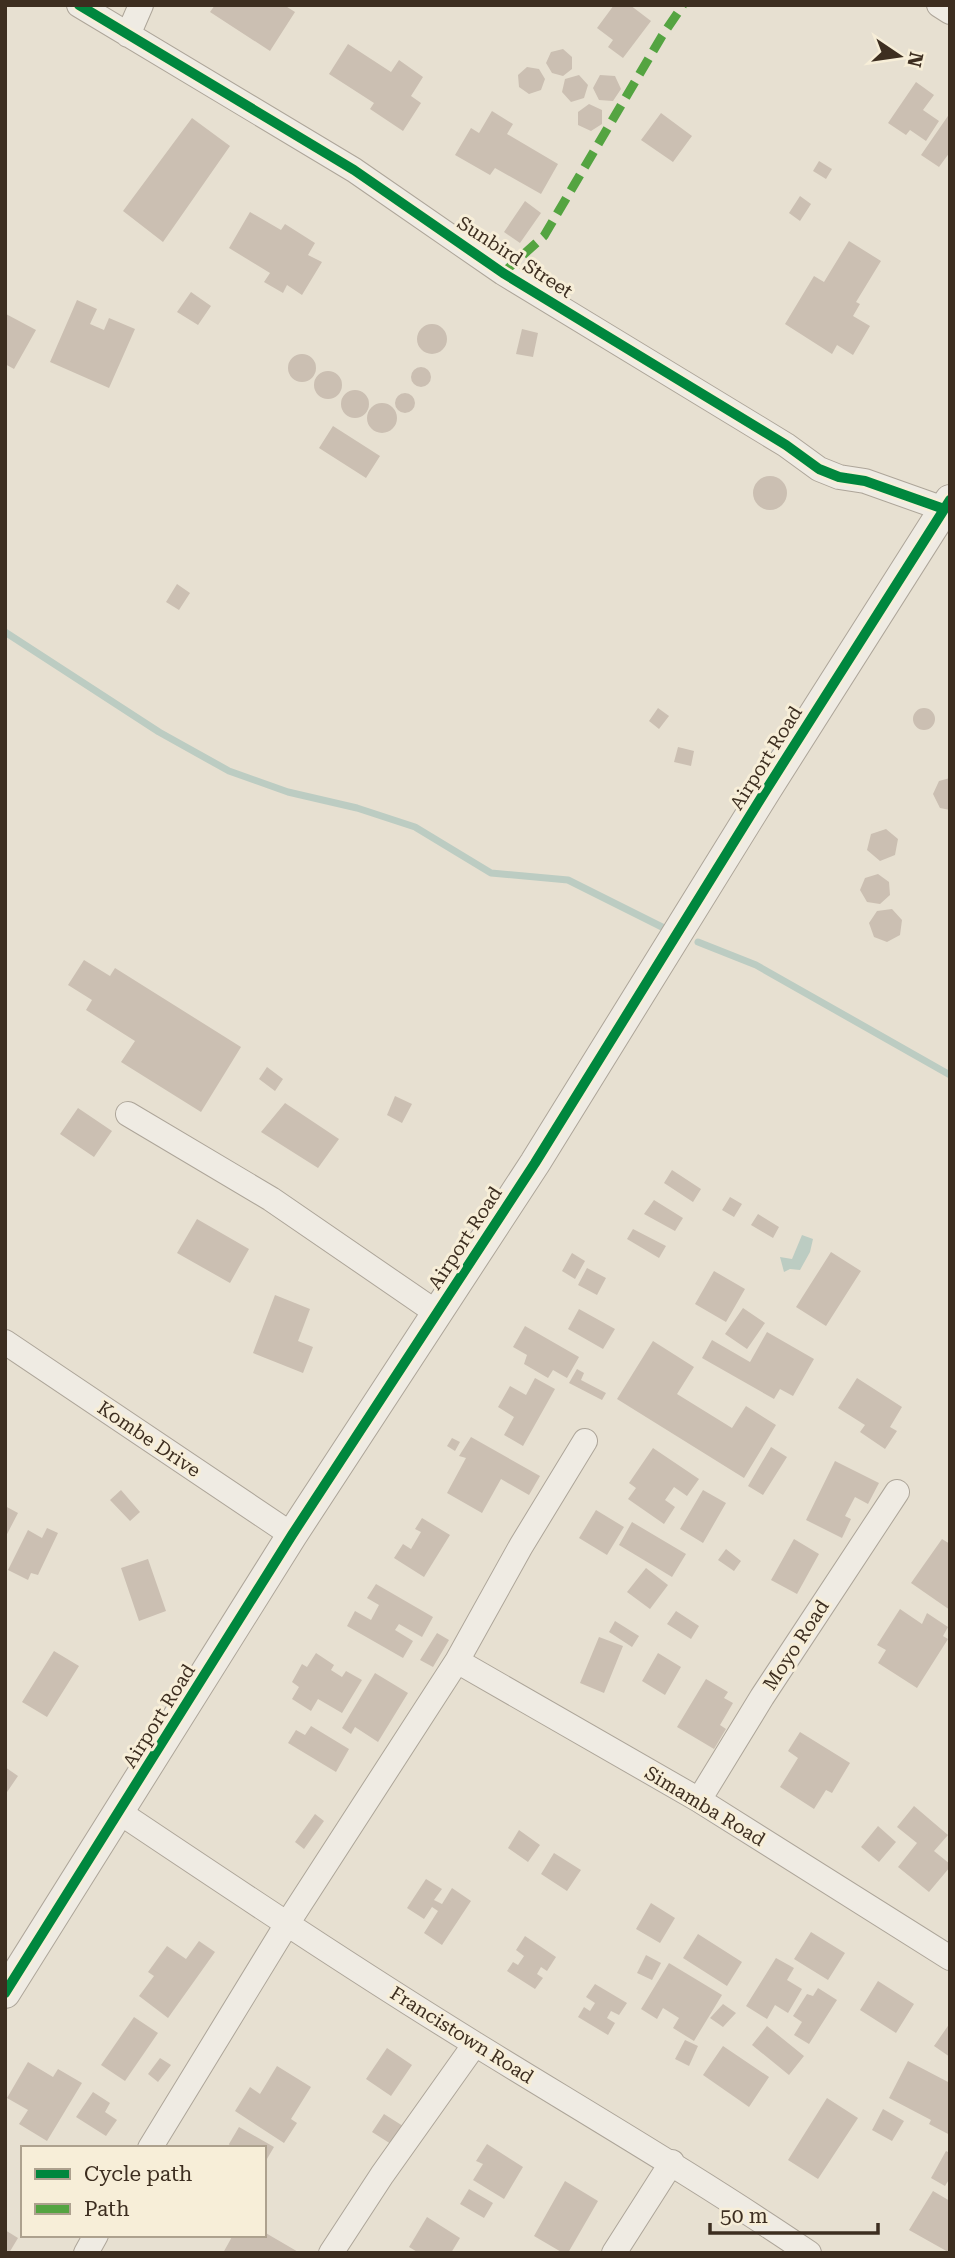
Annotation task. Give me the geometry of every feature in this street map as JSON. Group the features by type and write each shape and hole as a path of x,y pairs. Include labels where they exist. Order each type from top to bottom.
{"street":[{"name":"Sunbird Street","path":"79,5 354,170 503,273 722,405 819,469 839,477 865,481 947,505"},
{"path":"128,35 141,5"},
{"path":"939,5 950,12"},
{"name":"Airport Road","path":"5,1993 292,1535 535,1163 766,790 947,505"},
{"path":"128,1114 271,1199 437,1313"},
{"name":"Kombe Drive","path":"5,1342 292,1535"},
{"path":"151,2146 287,1924 457,1661 521,1545 585,1441"},
{"name":"Moyo Road","path":"699,1800 762,1697 897,1492"},
{"name":"Simamba Road","path":"457,1661 699,1800 947,1949"},
{"name":"Francistown Road","path":"119,1812 287,1924 475,2044 671,2162 809,2253"},
{"path":"331,2253 382,2175 475,2044"},
{"path":"614,2253 671,2162"},
{"path":"86,2253 95,2237"}],"shaded area":[{"path":"802,1235 813,1239 810,1252 800,1270 790,1269 784,1272 780,1257 792,1259"}],"building":[{"path":"215,5 284,5 295,12 270,51 210,12"},
{"path":"614,5 630,5 651,21 623,58 608,47 613,40 597,28"},
{"path":"348,44 391,72 399,60 423,77 411,96 421,103 403,131 370,109 374,103 329,74"},
{"path":"563,49 572,57 572,69 563,76 552,73 546,63 551,52"},
{"path":"527,67 539,69 545,79 541,90 529,94 519,87 518,75"},
{"path":"579,75 588,85 584,98 571,102 562,92 565,79"},
{"path":"600,75 615,76 621,89 613,101 599,100 593,88"},
{"path":"916,82 934,95 923,110 939,121 926,141 910,130 906,135 888,123"},
{"path":"589,104 602,110 602,124 591,131 578,125 578,112"},
{"path":"492,111 513,124 507,134 558,164 541,194 495,168 490,175 455,155 471,128 479,133"},
{"path":"661,113 692,136 673,162 641,140"},
{"path":"950,113 950,152 939,167 921,155"},
{"path":"192,118 230,146 163,242 123,211"},
{"path":"819,161 832,169 826,179 813,171"},
{"path":"800,196 811,204 800,221 789,213"},
{"path":"525,201 541,213 520,243 504,232"},
{"path":"250,212 281,230 285,224 315,243 308,255 322,262 302,295 287,285 283,293 264,282 270,273 229,248"},
{"path":"849,241 881,261 856,302 860,304 853,316 870,326 853,355 837,345 832,354 785,324 814,276 824,282"},
{"path":"191,292 211,306 198,325 177,312"},
{"path":"77,300 97,309 90,324 104,330 109,318 135,329 109,388 50,362"},
{"path":"6,314 36,330 14,369 5,364"},
{"path":"432,324 438,325 446,333 446,345 438,353 432,354 426,353 418,345 417,339 418,333 426,325"},
{"path":"522,329 538,333 533,357 516,354"},
{"path":"302,354 312,358 316,368 312,378 302,382 292,378 288,368 292,358"},
{"path":"417,367 425,367 431,377 425,387 417,387 411,381 411,373"},
{"path":"328,371 338,375 342,385 338,395 328,399 318,395 314,385 318,375"},
{"path":"355,390 365,394 369,404 365,414 355,418 345,414 341,404 345,394"},
{"path":"401,393 409,393 415,403 409,413 401,413 395,407 395,399"},
{"path":"382,403 388,404 396,412 396,424 388,432 382,433 376,432 368,424 367,418 368,412 376,404"},
{"path":"333,426 380,456 366,478 319,448"},
{"path":"770,476 782,481 787,493 782,505 770,510 758,505 753,493 758,481"},
{"path":"177,584 190,593 179,610 166,602"},
{"path":"658,708 669,716 659,729 649,721"},
{"path":"924,708 932,711 935,719 932,727 924,730 916,727 913,719 916,711"},
{"path":"678,747 694,751 691,766 674,762"},
{"path":"950,778 950,810 940,808 933,794 939,781"},
{"path":"886,829 898,839 895,855 880,861 867,850 871,834"},
{"path":"878,874 889,882 890,895 880,904 867,902 860,890 865,878"},
{"path":"892,909 902,920 900,935 887,942 874,937 869,923 877,911"},
{"path":"84,960 110,976 115,968 241,1047 201,1112 121,1062 135,1041 86,1010 92,1000 68,985"},
{"path":"267,1067 283,1079 275,1091 259,1079"},
{"path":"395,1096 412,1104 402,1123 387,1115"},
{"path":"285,1103 339,1139 318,1168 261,1132"},
{"path":"78,1108 112,1131 94,1157 60,1134"},
{"path":"672,1170 701,1189 693,1202 664,1183"},
{"path":"730,1197 742,1204 734,1217 722,1210"},
{"path":"654,1200 683,1218 675,1231 644,1214"},
{"path":"758,1214 779,1227 773,1238 751,1225"},
{"path":"197,1219 249,1249 230,1283 177,1253"},
{"path":"633,1229 666,1246 659,1258 627,1239"},
{"path":"831,1252 861,1271 826,1326 796,1307"},
{"path":"572,1253 585,1261 575,1279 562,1271"},
{"path":"587,1268 606,1278 597,1295 578,1285"},
{"path":"714,1271 745,1289 726,1322 695,1304"},
{"path":"275,1295 310,1309 298,1341 313,1347 303,1373 253,1353"},
{"path":"743,1308 765,1323 747,1349 725,1334"},
{"path":"579,1309 615,1329 603,1349 568,1329"},
{"path":"525,1326 579,1357 567,1378 553,1370 548,1378 524,1364 527,1355 513,1347"},
{"path":"767,1332 814,1359 793,1396 780,1389 774,1399 702,1358 712,1340 750,1362"},
{"path":"653,1341 694,1367 677,1394 732,1428 746,1406 776,1425 744,1478 617,1399"},
{"path":"577,1369 584,1373 581,1380 606,1393 602,1400 569,1383"},
{"path":"535,1378 555,1389 523,1446 504,1435 514,1417 498,1407 510,1386 526,1395"},
{"path":"857,1378 902,1407 890,1427 897,1431 885,1449 860,1432 865,1425 838,1408"},
{"path":"471,1437 540,1476 529,1495 501,1479 482,1513 447,1493 466,1458 459,1456"},
{"path":"452,1438 460,1442 455,1451 447,1446"},
{"path":"771,1447 787,1457 763,1495 748,1486"},
{"path":"653,1448 699,1479 687,1496 674,1487 665,1500 675,1507 664,1524 628,1499 636,1488 629,1483"},
{"path":"835,1461 879,1483 868,1504 855,1497 845,1516 851,1519 842,1538 806,1520"},
{"path":"121,1490 140,1512 130,1521 110,1500"},
{"path":"703,1490 726,1503 703,1543 680,1529"},
{"path":"5,1506 18,1513 5,1538"},
{"path":"596,1510 624,1527 607,1555 579,1538"},
{"path":"422,1518 450,1535 424,1577 394,1558 403,1544 411,1549 421,1532 415,1529"},
{"path":"632,1522 686,1554 672,1577 619,1545"},
{"path":"47,1528 58,1533 38,1575 31,1573 28,1580 8,1570 28,1530 42,1538"},
{"path":"794,1539 819,1554 797,1594 771,1580"},
{"path":"942,1539 950,1544 950,1610 911,1583"},
{"path":"726,1549 741,1561 734,1571 718,1560"},
{"path":"148,1559 166,1611 139,1621 121,1568"},
{"path":"646,1568 668,1585 650,1609 627,1592"},
{"path":"376,1584 433,1617 422,1637 399,1624 395,1630 413,1641 403,1658 347,1626 355,1611 371,1620 379,1605 367,1598"},
{"path":"900,1609 922,1624 927,1613 948,1627 943,1636 948,1639 917,1688 878,1663 886,1650 877,1645"},
{"path":"676,1611 699,1626 691,1639 667,1624"},
{"path":"615,1621 639,1636 632,1647 609,1632"},
{"path":"437,1633 449,1640 433,1667 420,1660"},
{"path":"599,1637 623,1646 604,1693 580,1683"},
{"path":"54,1651 79,1666 47,1717 22,1702"},
{"path":"316,1653 334,1665 331,1670 342,1677 346,1671 362,1680 342,1713 318,1699 311,1711 292,1699 299,1687 292,1682 302,1664 307,1667"},
{"path":"658,1653 681,1667 665,1695 642,1681"},
{"path":"375,1673 408,1693 378,1742 355,1727 351,1734 342,1728"},
{"path":"706,1679 728,1692 724,1698 733,1703 720,1725 726,1729 714,1749 677,1727"},
{"path":"311,1726 349,1749 336,1772 288,1743 296,1730 305,1735"},
{"path":"800,1732 850,1763 832,1793 826,1790 814,1809 780,1787 798,1758 788,1751"},
{"path":"5,1767 18,1776 5,1795"},
{"path":"914,1806 948,1835 934,1851 950,1864 950,1867 929,1892 898,1867 917,1843 897,1827"},
{"path":"315,1814 324,1821 304,1849 295,1842"},
{"path":"878,1826 896,1842 879,1862 861,1847"},
{"path":"519,1830 540,1845 528,1862 508,1848"},
{"path":"554,1853 581,1870 567,1891 541,1874"},
{"path":"426,1879 442,1889 434,1900 442,1904 452,1888 471,1901 442,1945 424,1933 438,1911 432,1907 424,1919 407,1908"},
{"path":"651,1903 675,1918 660,1943 636,1929"},
{"path":"811,1932 845,1953 828,1980 794,1959"},
{"path":"698,1934 742,1962 727,1986 683,1958"},
{"path":"525,1936 556,1957 547,1971 541,1967 537,1974 543,1978 535,1989 507,1971 513,1962 518,1965 524,1956 516,1950"},
{"path":"199,1941 215,1952 168,2018 139,1996 154,1976 148,1972 167,1946 186,1959"},
{"path":"646,1955 661,1963 652,1980 637,1973"},
{"path":"776,1958 794,1968 787,1980 802,1989 788,2013 775,2005 767,2019 746,2006"},
{"path":"669,1963 722,1995 694,2041 673,2028 679,2018 663,2008 657,2019 641,2009"},
{"path":"878,1981 914,2004 896,2033 860,2010"},
{"path":"595,1984 627,2003 619,2015 611,2011 607,2018 615,2023 608,2035 578,2017 584,2007 590,2011 595,2003 586,1997"},
{"path":"818,1988 837,2000 809,2044 794,2035 802,2022 793,2016 807,1994 813,1996"},
{"path":"723,2004 736,2013 723,2027 710,2018"},
{"path":"134,2017 158,2033 125,2081 101,2065"},
{"path":"950,2023 950,2057 934,2046"},
{"path":"767,2026 804,2056 789,2075 752,2045"},
{"path":"685,2040 698,2046 689,2066 675,2059"},
{"path":"723,2046 769,2077 749,2107 703,2075"},
{"path":"387,2048 412,2065 391,2096 366,2079"},
{"path":"160,2058 171,2065 158,2082 148,2074"},
{"path":"908,2061 950,2083 950,2135 929,2124 931,2120 889,2098"},
{"path":"28,2062 53,2077 58,2069 82,2083 47,2141 19,2124 28,2110 7,2098"},
{"path":"277,2066 311,2087 291,2119 297,2123 284,2143 235,2111 250,2087 260,2094"},
{"path":"93,2092 110,2103 105,2112 117,2120 106,2136 76,2117"},
{"path":"827,2098 858,2118 818,2179 788,2160"},
{"path":"883,2109 904,2121 892,2141 872,2130"},
{"path":"384,2114 403,2126 391,2144 372,2132"},
{"path":"239,2127 274,2147 266,2161 266,2146 229,2144"},
{"path":"487,2144 523,2167 504,2199 473,2180 483,2164 476,2161"},
{"path":"946,2151 950,2153 950,2178 945,2186 931,2178"},
{"path":"565,2181 598,2201 568,2253 563,2253 534,2236"},
{"path":"469,2189 493,2203 484,2218 460,2204"},
{"path":"933,2191 950,2201 950,2253 909,2230"},
{"path":"427,2217 460,2238 451,2253 419,2253 409,2247"},
{"path":"5,2230 18,2238 9,2253 5,2253"},
{"path":"266,2233 300,2253 223,2253 232,2237 266,2237"}],"waterway":[{"path":"5,632 159,732 229,771 288,792 357,808 415,827 491,873 568,880 666,929"},
{"path":"698,942 756,965 950,1075"}],"marked path":[{"path":"503,273 544,236 683,5"}],"cycle path":[{"path":"79,5 354,170 503,273 786,445 819,469 839,477 865,481 944,509"},
{"path":"5,1993 292,1535 535,1163 950,500"}]}
